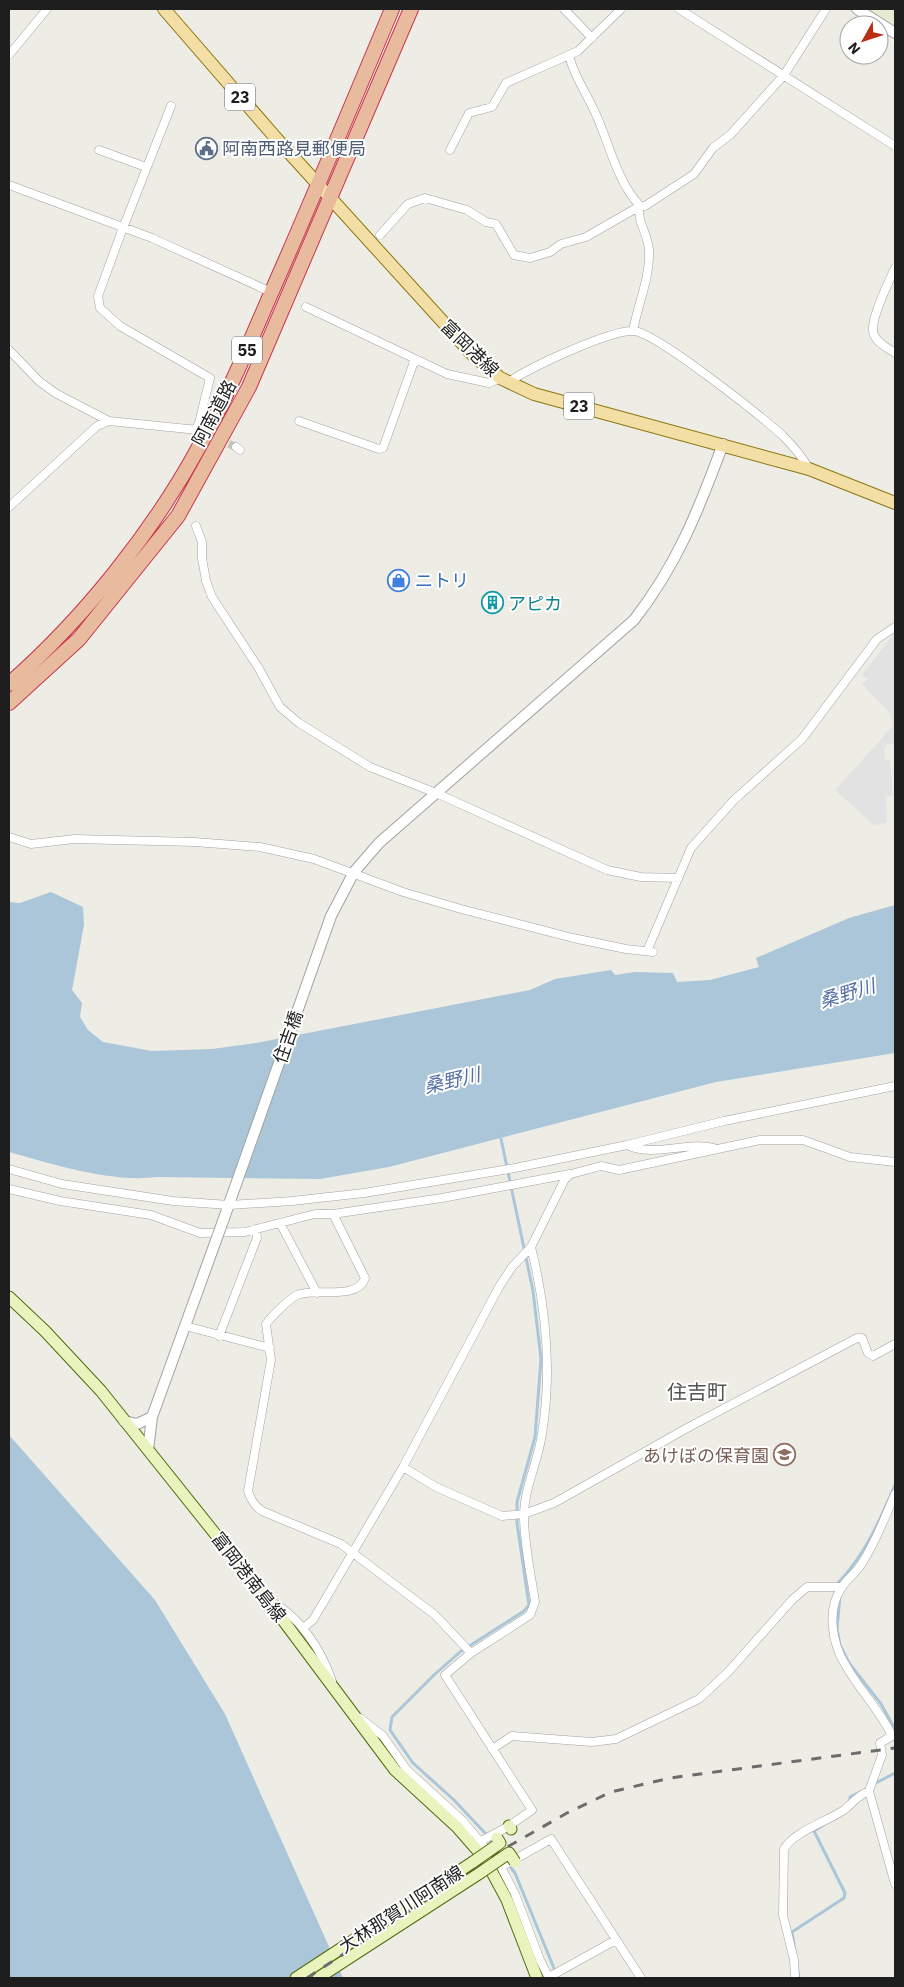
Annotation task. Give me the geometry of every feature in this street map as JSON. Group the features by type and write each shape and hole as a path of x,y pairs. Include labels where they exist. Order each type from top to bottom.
{"highway":[{"name":"阿南道路","path":"9,684 68,627 136,543 200,447 230,388 392,9"},
{"name":"阿南道路","path":"9,703 78,639 109,604 178,516 249,387 411,9"}],"main road":[{"name":"富岡港線","path":"164,9 330,199 472,355 504,380 534,394 809,469 895,503"},
{"name":"富岡港南島線","path":"9,1298 45,1331 101,1391 268,1600 395,1770 457,1827 485,1859"},
{"name":"大林那賀川阿南線","path":"296,1978 500,1843 495,1836"},
{"name":"大林那賀川阿南線","path":"318,1978 509,1854 511,1862"},
{"name":"大林那賀川阿南線","path":"485,1859 547,1977"}],"street":[{"path":"9,55 47,9"},
{"path":"564,9 592,38"},
{"path":"450,150 469,113 492,107 506,84 578,51 621,9"},
{"path":"680,9 895,146"},
{"path":"380,235 408,204 425,198 467,210 486,222 496,224 514,255 530,258 550,252 561,244 586,237 640,206 645,206 694,174 713,148 731,134 784,75 826,9"},
{"path":"857,9 895,33"},
{"path":"569,55 571,64 594,110 607,148 633,198 640,206"},
{"path":"9,350 40,382 57,394 109,421 197,430 210,378 120,326 100,308 98,296 171,106"},
{"path":"99,150 146,167"},
{"path":"9,186 194,256 272,292"},
{"path":"633,331 637,308 645,292 649,253 649,241 638,214 640,206"},
{"path":"895,268 873,324 874,334 879,342 895,353"},
{"path":"306,307 446,374 489,383 519,375 589,343 633,331 646,334 718,384 782,435 803,457 809,469"},
{"path":"299,421 379,449 383,448 415,359"},
{"path":"9,507 97,426 109,421"},
{"name":"住吉橋","path":"148,1450 152,1417 322,940 331,916 352,876 379,843 634,620 663,581 689,532 723,444"},
{"path":"196,526 202,542 203,566 212,597 258,667 280,707 299,723 370,767 436,793 607,870 641,876 678,878"},
{"path":"9,837 32,844 74,839 195,842 260,847 314,859 352,876 461,909 574,938 650,952 690,848 708,826 734,800 802,739 877,639 895,628"},
{"path":"9,1169 62,1184 174,1202 230,1201 364,1193 515,1168 627,1145 724,1121 895,1086"},
{"path":"9,1189 60,1201 151,1215 200,1233 245,1232 315,1214 333,1214 499,1188 601,1166 620,1170 760,1140 803,1140 850,1157 895,1162"},
{"path":"627,1145 634,1149 682,1149 704,1146 716,1149"},
{"path":"303,1628 313,1620 403,1467 456,1370 498,1287 530,1248 559,1189 571,1174"},
{"path":"333,1214 365,1278 362,1285 358,1288 297,1295 266,1324 271,1360 248,1491 250,1498 255,1506 262,1511 334,1541 353,1553 435,1615 468,1649"},
{"path":"280,1223 317,1292"},
{"path":"219,1336 257,1238 256,1229"},
{"path":"483,1840 510,1828 532,1810 445,1675 468,1649 530,1615 534,1609 522,1514 542,1436 547,1374 542,1300 530,1248"},
{"path":"185,1326 270,1348"},
{"path":"403,1467 436,1487 502,1516 522,1514 554,1503 697,1422 857,1338 862,1338 868,1353 873,1356 895,1344"},
{"path":"124,1420 137,1424 152,1417"},
{"path":"895,1494 862,1564 842,1587 835,1601 833,1617 835,1645 846,1666 883,1716 892,1736 880,1743 882,1755 869,1791 895,1884"},
{"path":"492,1749 512,1736 592,1742 616,1739 707,1693 807,1586 842,1587"},
{"path":"268,1600 278,1605 303,1628 324,1662 334,1687"},
{"path":"352,1712 382,1736 407,1770 483,1840 511,1862 514,1894 547,1977 562,1971 614,1941"},
{"path":"795,1978 794,1960 783,1915 784,1849 794,1838 845,1809 856,1798 869,1791"},
{"path":"511,1862 551,1839 614,1941 641,1978"}],"green space":[{"path":"867,9 895,9 895,26 889,22 889,15 877,15"}],"shaded area":[{"path":"895,632 895,743 886,745 884,751 885,760 890,760 893,796 886,796 887,823 874,825 835,790 893,726 889,712 862,684 868,679 862,675"}],"water":[{"name":"桑野川","path":"51,892 83,907 84,925 72,990 82,1003 80,1017 88,1030 103,1042 152,1051 212,1049 256,1043 530,990 555,979 611,970 615,975 635,972 673,973 677,982 710,980 759,967 756,958 849,918 895,905 895,1053 716,1082 389,1167 320,1179 139,1178 101,1175 9,1152 9,902 20,903"},
{"path":"9,1435 155,1600 225,1714 343,1978 9,1978"}],"waterway":[{"path":"500,1134 533,1291 541,1359 535,1437 517,1502 517,1523 529,1605 524,1611 460,1652 434,1675 392,1717 390,1730 413,1763 454,1800 485,1833 502,1855"},
{"path":"839,1586 838,1583 856,1561 871,1537 895,1485"},
{"path":"840,1595 837,1629 840,1645 849,1663 881,1704 895,1729"},
{"path":"872,1785 895,1773"},
{"path":"850,1802 850,1797 860,1792"},
{"path":"799,1978 792,1932 844,1898 845,1893 814,1831 825,1824"},
{"path":"508,1864 515,1873 558,1978"}],"tunnel":[{"path":"218,439 236,447"}],"railway":[{"path":"307,1978 509,1846 567,1813 611,1792 670,1778 895,1748"}],"place":[{"name":"阿南西路見郵便局","path":"206,148"},
{"name":"ニトリ","path":"399,580"},
{"name":"アピカ","path":"492,603"},
{"name":"あけぼの保育園","path":"785,1455"}],"district":[{"name":"住吉町","path":"697,1391"}]}
